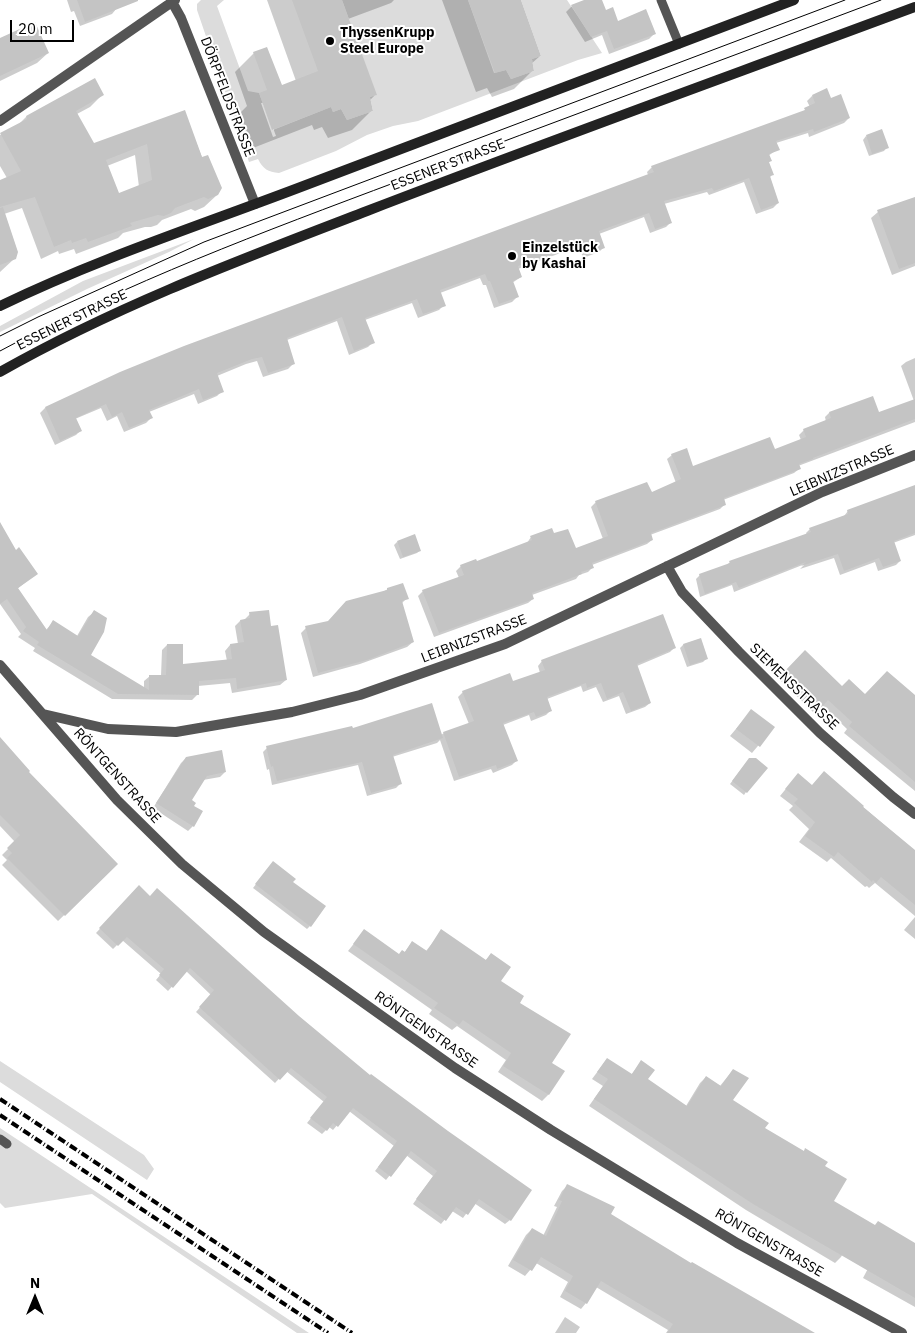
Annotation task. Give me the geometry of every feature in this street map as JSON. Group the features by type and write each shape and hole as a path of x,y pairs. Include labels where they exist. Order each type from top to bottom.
{"main road":[{"path":"0,306 86,268 794,0"},
{"name":"ESSENER STRASSE","path":"0,372 96,321 248,257 539,146 915,7"}],"street":[{"path":"0,121 173,1"},
{"name":"DÖRPFELDSTRASSE","path":"173,1 255,204"},
{"name":"LEIBNIZSTRASSE","path":"43,714 108,729 176,732 292,712 360,695 505,644 822,492 915,455"},
{"name":"SIEMENSSTRASSE","path":"667,566 682,592 800,713 886,791 915,814"},
{"name":"RÖNTGENSTRASSE","path":"0,665 116,800 182,864 264,932 455,1068 552,1130 737,1243 902,1333"}],"lane":[{"path":"661,0 679,44"}],"shaded area":[{"path":"201,0 224,0 217,6 248,91 259,93 273,130 331,107 333,112 341,109 347,120 373,111 370,97 376,95 342,0 468,0 494,73 506,70 511,79 534,71 532,59 541,56 521,0 567,0 602,53 578,60 418,121 393,126 367,135 336,151 275,173 264,168 258,159 249,162 197,10 197,4"},
{"path":"194,239 0,332 0,326 83,281"},
{"path":"0,1061 144,1155 154,1169 147,1180 0,1082"},
{"path":"0,1128 309,1333 297,1333 92,1194 5,1208 0,1203"}],"building":[{"path":"77,0 138,0 138,1 85,22"},
{"path":"292,0 342,0 377,95 370,97 373,111 347,120 341,109 333,112 331,107 272,130 259,93 267,90 253,52 267,47 282,85 318,71"},
{"path":"468,0 521,0 541,56 532,59 534,71 511,79 506,70 495,73"},
{"path":"584,0 602,0 606,10 613,7 618,21 646,9 656,34 614,49 607,31 591,37 571,5"},
{"path":"35,22 49,53 0,76 0,38"},
{"path":"95,78 104,95 76,111 94,143 185,110 202,157 208,155 222,188 218,195 208,199 204,197 175,208 171,213 164,216 158,215 130,223 132,226 88,242 86,238 72,243 71,240 54,247 35,197 0,207 0,180 21,171 0,133 27,119 26,116","holes":["147,144 152,180 119,193 106,160"]},
{"path":"827,88 831,98 841,94 850,118 814,132 813,129 776,141 780,150 769,154 772,161 769,162 774,175 770,176 779,203 761,210 749,178 714,191 712,188 664,201 672,223 655,229 649,213 599,231 605,248 588,254 584,242 518,266 522,277 513,281 519,297 499,304 490,281 488,281 485,274 440,290 446,306 423,314 417,299 365,318 375,343 354,351 342,317 287,338 295,364 268,373 262,357 252,359 217,373 224,392 203,400 199,389 149,410 153,418 129,428 122,412 112,417 106,404 76,418 82,431 60,441 45,407 120,372 184,346 654,172 651,166 805,110 804,108 815,103 812,95"},
{"path":"882,129 889,148 872,154 866,135"},
{"path":"915,197 915,263 899,269 877,210"},
{"path":"3,207 18,252 16,259 0,265 0,208"},
{"path":"873,396 879,412 915,399 915,419 813,458 799,464 801,469 724,498 726,505 651,533 653,540 592,563 594,568 581,572 582,574 532,593 534,599 439,633 422,590 464,575 460,565 476,559 477,561 532,540 530,536 552,528 554,533 568,529 576,548 608,536 595,501 647,482 652,492 681,479 671,454 687,448 693,466 770,437 775,449 806,437 803,429 831,418 829,412"},
{"path":"915,485 915,533 894,541 901,561 883,567 879,558 844,571 838,554 801,566 806,562 739,588 736,582 705,594 699,574 730,563 729,561 811,532 809,528 848,514 847,510"},
{"path":"0,522 16,550 19,547 38,574 18,588 47,630 53,620 78,636 94,610 107,618 104,632 91,655 149,690 149,675 166,675 167,644 183,644 183,664 232,659 230,644 244,642 240,620 250,618 249,612 269,610 271,626 278,625 287,680 237,689 236,678 199,681 199,695 118,694 37,645 39,642 23,631 26,627 7,599 0,604"},
{"path":"415,534 421,551 403,557 397,541"},
{"path":"403,583 409,599 402,601 414,642 367,660 318,673 305,626 328,621 346,601 387,590 387,588"},
{"path":"663,614 676,648 637,664 651,703 631,711 623,692 607,699 601,683 587,688 586,683 547,697 552,711 536,717 534,712 503,723 518,761 497,769 496,765 459,777 443,732 474,721 462,691 510,673 513,681 545,670 541,660"},
{"path":"701,638 708,659 690,665 683,644"},
{"path":"805,650 842,686 849,679 865,694 887,671 915,695 915,782 849,726 852,722 828,700 821,708 784,672"},
{"path":"432,703 443,738 393,755 402,784 371,793 362,762 277,781 273,766 271,767 266,746 352,726 353,728"},
{"path":"751,709 775,727 760,747 736,729"},
{"path":"0,737 29,772 118,864 65,916 7,858 12,853 7,848 20,835 0,815"},
{"path":"222,750 226,772 207,776 192,800 196,803 194,806 203,811 194,827 156,803 186,757"},
{"path":"749,758 756,758 768,768 747,793 732,781"},
{"path":"824,771 863,807 915,850 915,905 881,877 876,883 873,880 872,882 838,852 834,857 805,836 815,822 794,803 798,799 785,789 798,773 812,785"},
{"path":"273,861 296,879 293,882 326,906 311,927 255,884"},
{"path":"139,885 150,896 157,888 299,1016 370,1075 532,1190 511,1221 479,1199 468,1215 456,1207 446,1221 416,1199 437,1171 411,1151 391,1177 378,1167 397,1141 353,1108 338,1127 333,1123 327,1131 310,1118 327,1097 291,1068 280,1080 199,1007 214,990 190,968 173,988 159,975 164,969 127,937 118,946 99,928"},
{"path":"364,929 399,954 402,950 405,952 412,941 427,951 441,929 486,960 491,953 511,967 501,981 524,996 520,1003 571,1034 552,1063 565,1071 549,1095 503,1066 511,1053 463,1020 459,1025 434,1008 438,1003 353,944"},
{"path":"607,1058 632,1074 641,1060 655,1070 648,1079 687,1106 706,1076 721,1086 733,1069 749,1078 733,1100 769,1123 765,1128 804,1151 805,1148 828,1162 825,1166 847,1179 834,1201 875,1225 878,1221 915,1243 915,1298 753,1204 594,1099 608,1079 597,1072"},
{"path":"567,1184 615,1207 611,1214 691,1263 815,1333 667,1333 673,1324 601,1281 587,1304 565,1291 573,1276 541,1257 532,1271 513,1260 532,1228 546,1236 562,1201 559,1200"}],"tram line":[{"path":"0,336 204,242 845,0"},
{"path":"0,351 97,302 247,239 881,0"}],"railway":[{"path":"0,1099 352,1333"},
{"path":"0,1115 328,1333"}],"place":[{"name":"ThyssenKrupp Steel Europe","path":"330,41"},
{"name":"Einzelstück by Kashai","path":"512,256"}]}
